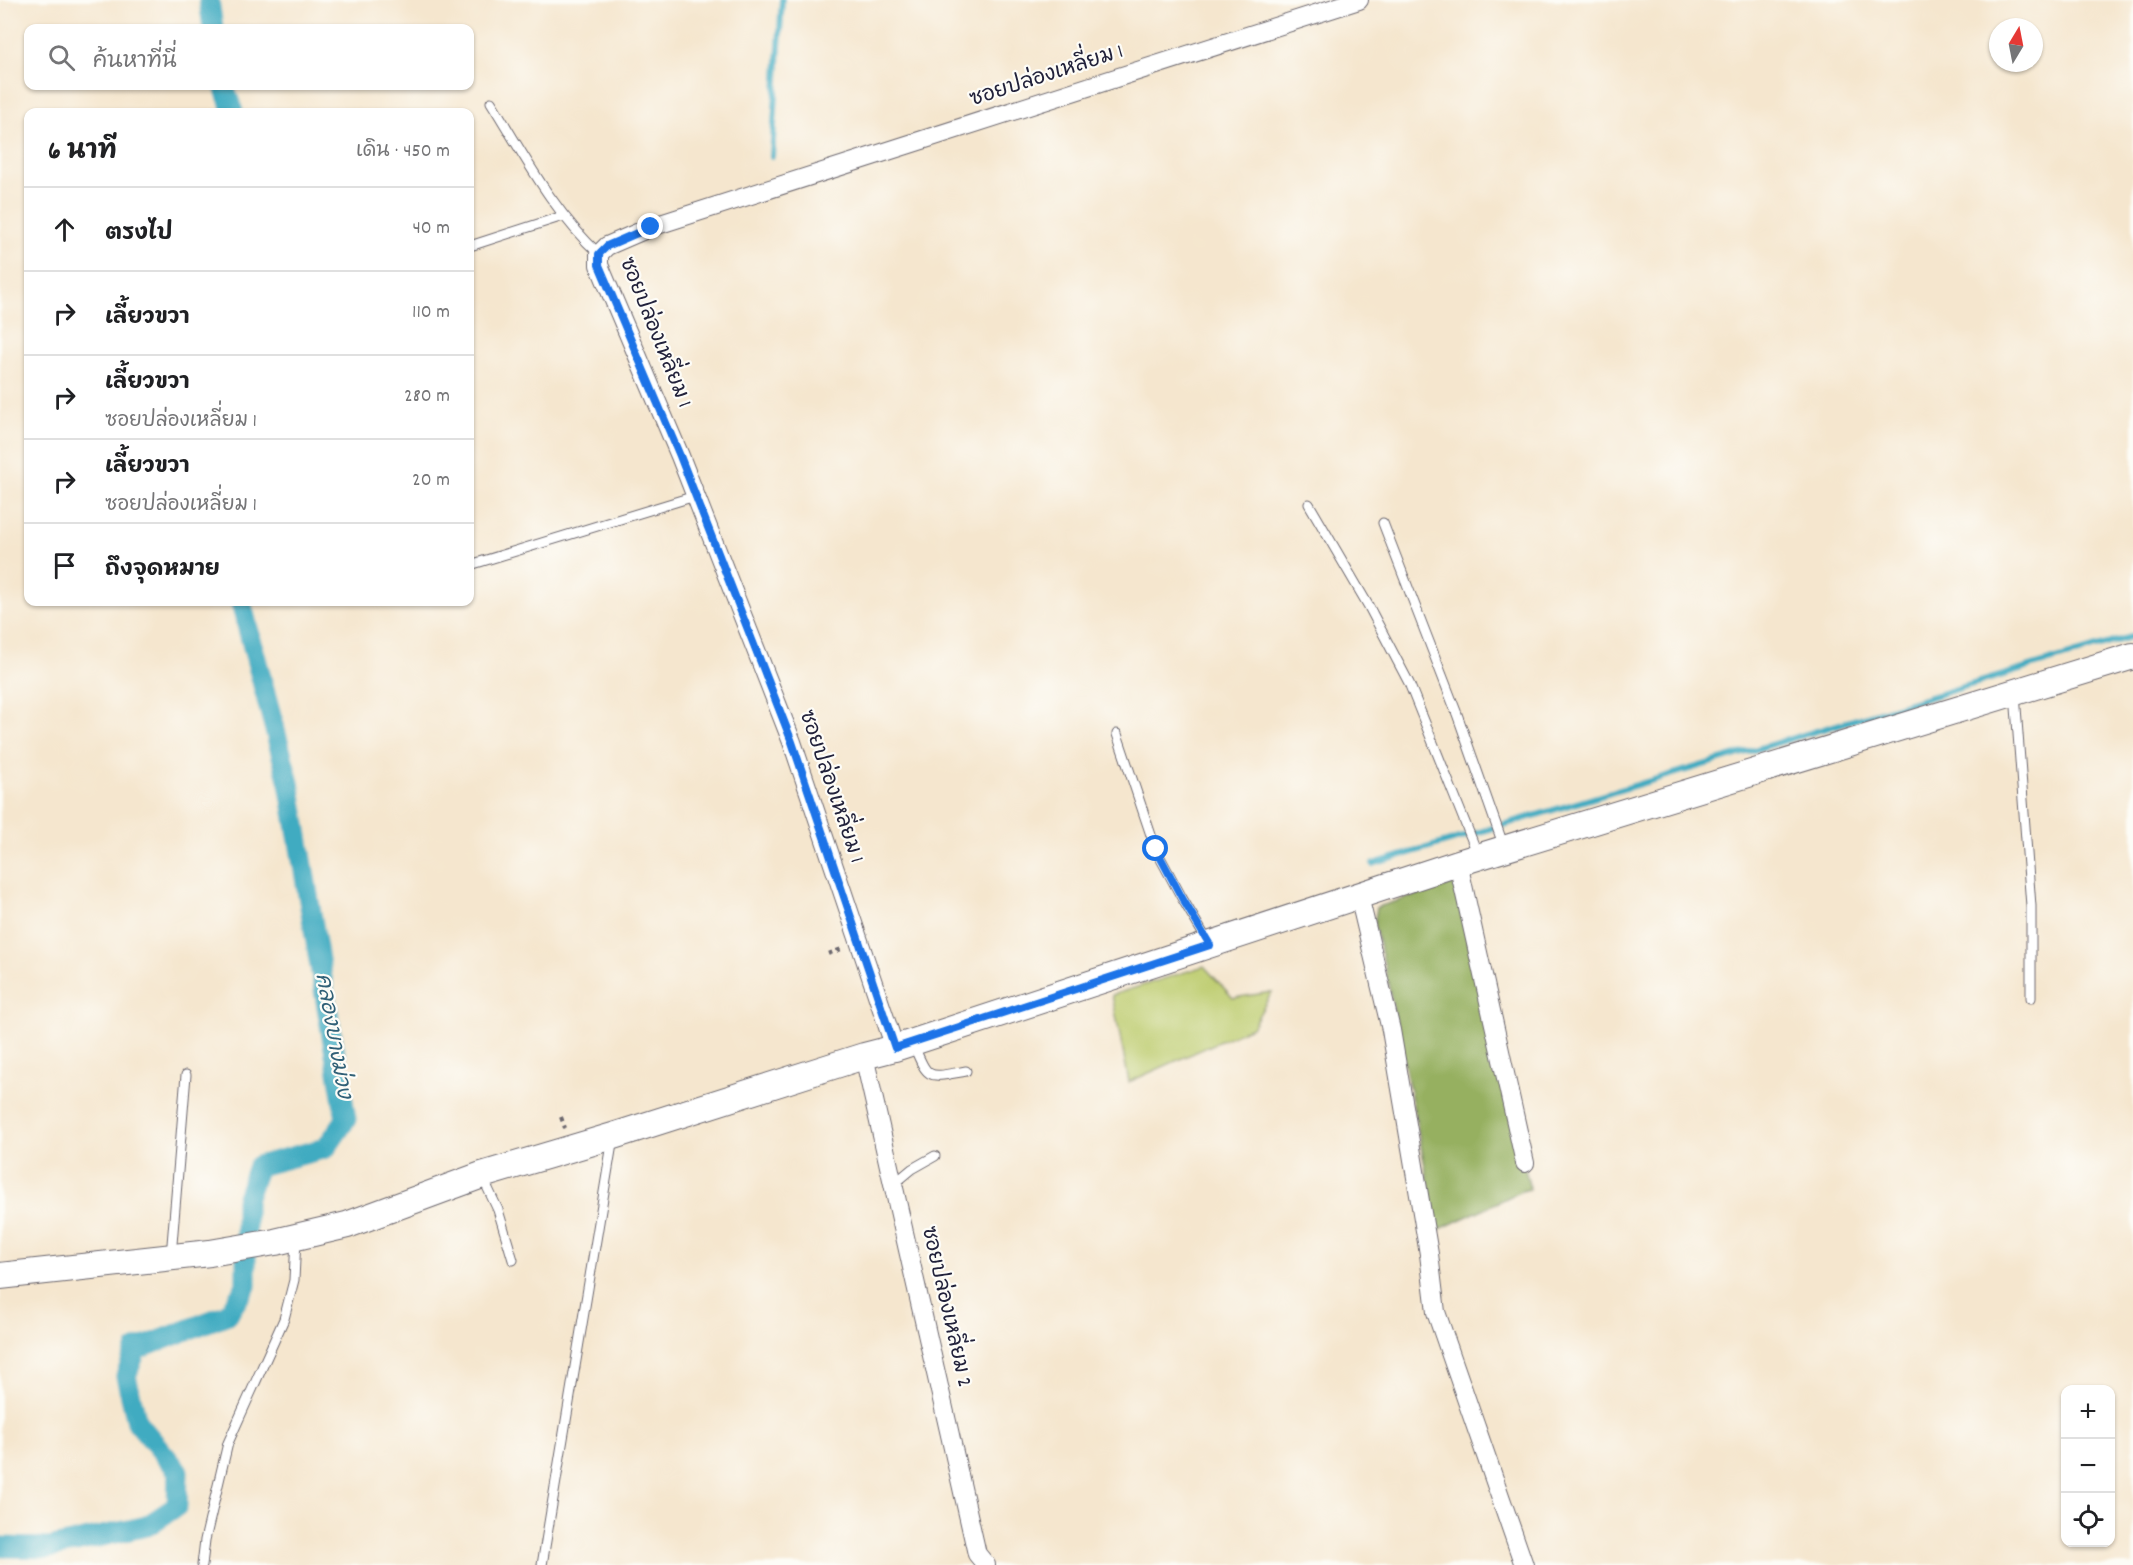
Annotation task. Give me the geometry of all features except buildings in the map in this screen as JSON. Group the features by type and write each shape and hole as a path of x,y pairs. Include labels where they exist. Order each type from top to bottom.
{"street":[{"name":"ซอยปล่องเหลี่ยม 1","path":"904,1045 792,742 695,496 599,265 599,254 607,246 651,227 1359,0"},
{"path":"0,1276 210,1253 347,1225 482,1175 904,1045 1469,860 2133,656"},
{"path":"1469,860 1525,1162"},
{"path":"1359,896 1391,1030 1429,1254 1436,1312 1524,1565"},
{"name":"ซอยปล่องเหลี่ยม 2","path":"864,1056 977,1554 986,1565"}],"lane":[{"path":"491,102 563,216 577,234 599,254"},
{"path":"474,245 563,216"},
{"path":"474,564 695,496"},
{"path":"1309,504 1368,605 1409,683 1469,860"},
{"path":"1383,523 1457,714 1505,849"},
{"path":"2015,692 2031,906 2031,998"},
{"path":"1117,734 1156,849 1210,945"},
{"path":"904,1045 928,1074 935,1077 966,1071"},
{"path":"171,1256 186,1075"},
{"path":"542,1565 613,1136"},
{"path":"894,1184 912,1169 935,1155"},
{"path":"482,1175 498,1210 513,1260"},
{"path":"202,1565 205,1540 228,1443 284,1319 294,1280 286,1239"}],"green space":[{"path":"1454,884 1530,1189 1438,1230 1384,963 1374,924 1377,907"},
{"path":"1204,966 1233,998 1272,992 1252,1027 1129,1082 1112,995"}],"waterway":[{"name":"คลองบางม่วง","path":"209,0 212,24"},
{"path":"772,156 782,0"},
{"name":"คลองบางม่วง","path":"225,90 232,108"},
{"name":"คลองบางม่วง","path":"0,1547 49,1548 147,1526 177,1506 178,1471 137,1422 126,1376 136,1350 228,1314 246,1286 246,1200 258,1166 326,1148 346,1119 289,783 242,606"},
{"path":"1373,864 2133,636"}],"route":[{"path":"651,227 607,246 599,254 599,265 680,456 792,742 895,1048 1210,945 1156,849"}]}
